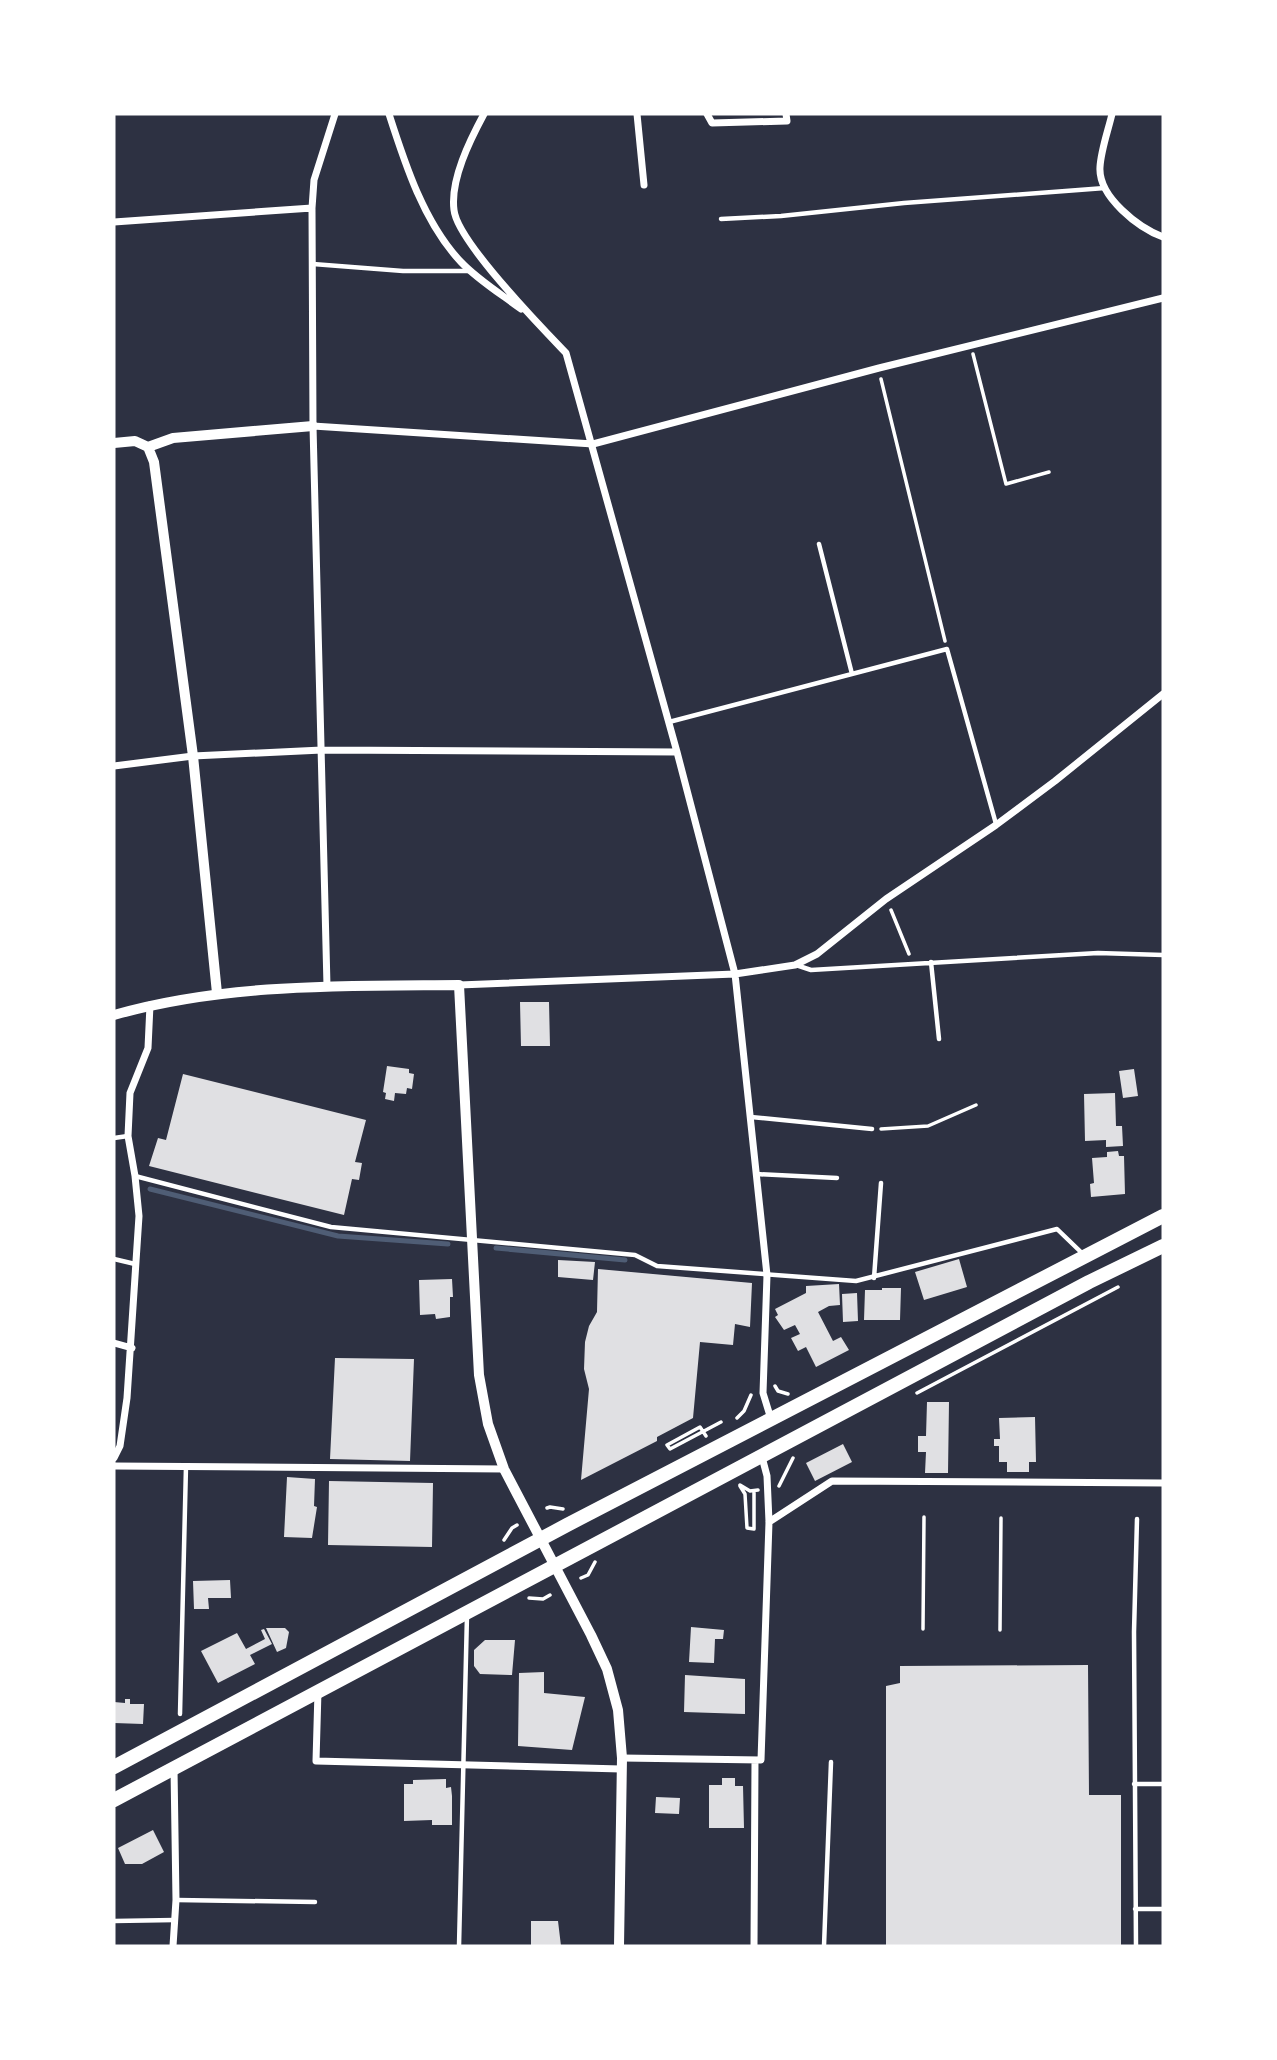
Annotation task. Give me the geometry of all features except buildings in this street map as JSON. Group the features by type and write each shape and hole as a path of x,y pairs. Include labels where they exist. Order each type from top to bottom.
{"highway":[{"path":"114,1767 541,1539 1163,1216"},
{"path":"114,1800 555,1564 1089,1282 1163,1246"}],"street":[{"path":"327,986 313,426 312,208 314,180 335,114"},
{"path":"388,114 424,205 453,253 532,318"},
{"path":"484,114 459,169 454,210 465,238 532,318 566,353 669,722 735,974 767,1275 763,1393 771,1420"},
{"path":"638,114 645,185"},
{"path":"707,114 712,123 787,121 786,114"},
{"path":"1112,114 1099,169 1105,188 1129,218 1163,237"},
{"path":"114,222 312,208"},
{"path":"148,447 173,438 313,426 593,444 878,368 1163,298"},
{"path":"114,443 135,441 148,447 154,462 193,755 217,993"},
{"path":"114,1015 150,1005 217,993 327,986 459,985 735,974 796,965 817,954 886,899 996,825 1163,694"},
{"path":"114,766 193,755 322,750 677,752"},
{"path":"459,985 479,1375 488,1424 504,1469 607,1669 618,1710 622,1763 619,1946"},
{"path":"114,1458 127,1398 139,1216 128,1136 130,1093 148,1048 150,1005"},
{"path":"114,1343 132,1348"},
{"path":"318,1690 316,1761 463,1764 761,1760 769,1521 767,1476 761,1457"},
{"path":"114,1466 504,1469"},
{"path":"769,1521 832,1481 1163,1483"},
{"path":"754,1946 755,1760"},
{"path":"173,1946 176,1900 174,1767"}],"lane":[{"path":"721,219 1105,188"},
{"path":"313,264 403,271 472,271"},
{"path":"819,544 852,674"},
{"path":"669,722 947,649 996,825"},
{"path":"796,965 811,970 1098,953 1163,955"},
{"path":"931,962 939,1039"},
{"path":"750,1116 872,1129"},
{"path":"114,1138 128,1136"},
{"path":"756,1174 837,1178"},
{"path":"135,1176 331,1227 635,1255 657,1266 856,1281 1057,1229 1084,1256"},
{"path":"874,1278 881,1183"},
{"path":"114,1259 136,1264"},
{"path":"180,1714 186,1465"},
{"path":"1136,1946 1134,1784 1138,1519"},
{"path":"460,1946 467,1611"},
{"path":"824,1946 831,1762"},
{"path":"1134,1784 1163,1784"},
{"path":"176,1900 315,1902"},
{"path":"1135,1909 1163,1909"},
{"path":"114,1921 174,1920"}],"path":[{"path":"971,346 1006,484 1049,472"},
{"path":"878,368 947,649"},
{"path":"886,899 913,963"},
{"path":"872,1129 928,1126 976,1105"},
{"path":"913,1395 1119,1286"},
{"path":"700,1427 667,1444 670,1449 721,1422"},
{"path":"776,1487 779,1486 792,1459 804,1452"},
{"path":"745,1494 747,1528 754,1529 754,1491"},
{"path":"923,1629 924,1517"},
{"path":"1000,1630 1001,1518"}],"waterway":[{"path":"150,1189 338,1236 448,1244"},
{"path":"496,1248 625,1260"}]}
